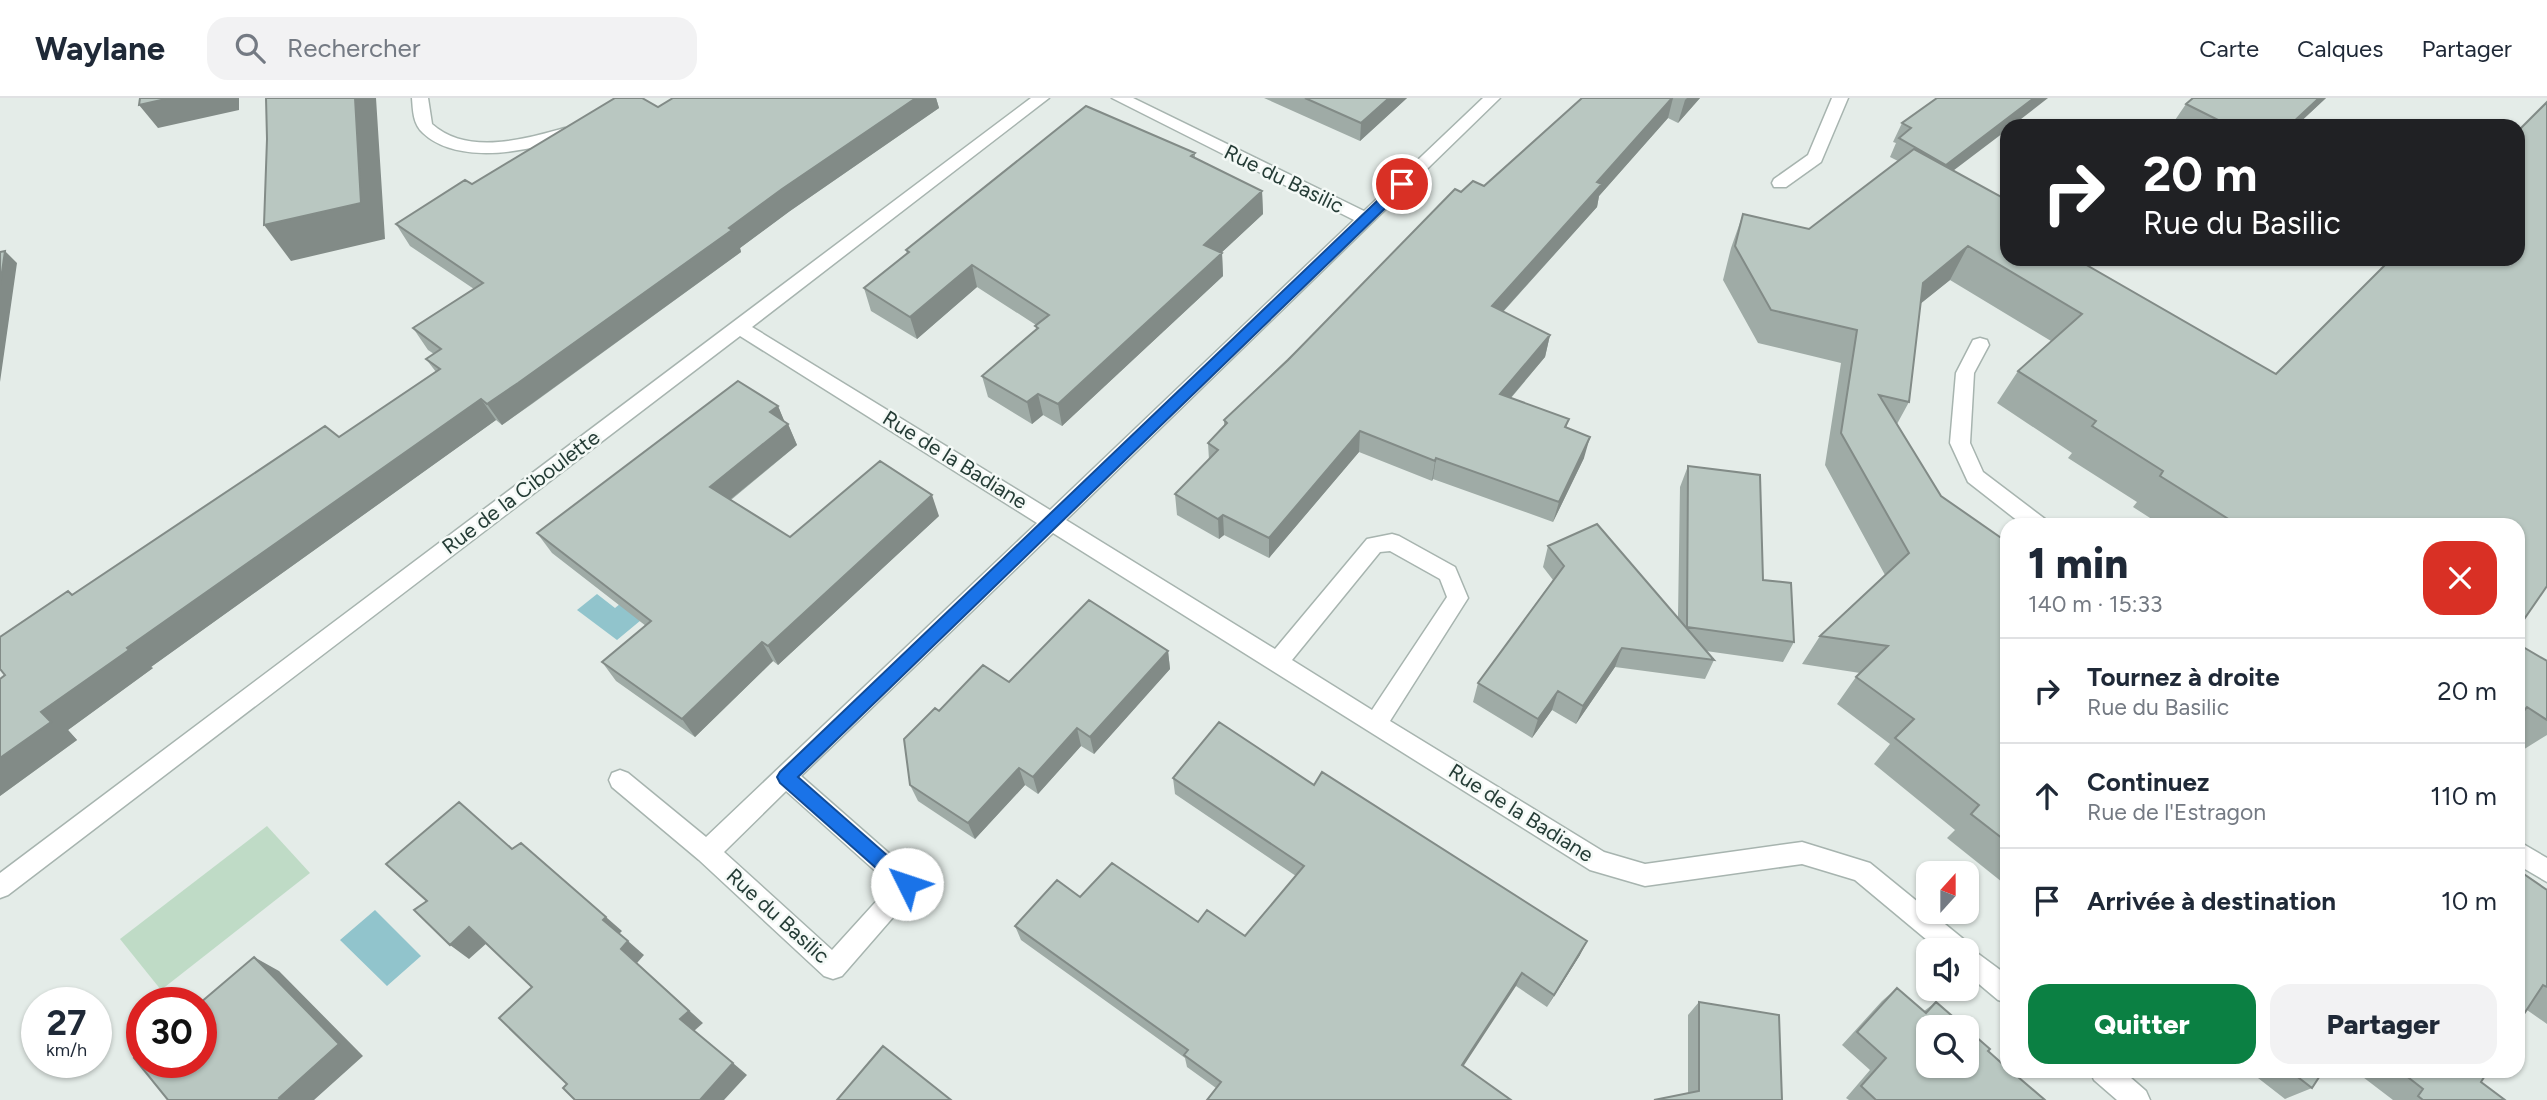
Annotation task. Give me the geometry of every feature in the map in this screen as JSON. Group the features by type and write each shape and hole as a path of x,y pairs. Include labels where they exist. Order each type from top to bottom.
{"street":[{"path":"420,98 421,116 428,130 449,142 497,148 543,142 585,125"},
{"name":"Rue de la Ciboulette","path":"0,887 1041,98"},
{"name":"Rue du Basilic","path":"707,852 1366,219 1120,98"},
{"path":"1366,219 1492,98"},
{"path":"1780,183 1815,158 1840,98"},
{"name":"Rue de la Badiane","path":"738,327 1053,520 1598,862 1645,875 1802,853 1862,870 1944,938"},
{"path":"1980,345 1965,373 1960,443 1975,477 2028,518"},
{"path":"1278,661 1374,545 1392,542 1448,573 1458,597 1377,723"},
{"name":"Rue du Basilic","path":"620,780 707,852 833,967 907,884 786,777"},
{"path":"2525,857 2547,871"},
{"path":"1979,968 2000,985"},
{"path":"2111,1078 2137,1100"}],"green space":[{"path":"267,826 310,873 165,987 159,987 120,939"}],"water":[{"path":"649,580 670,596 617,640 577,610 597,594 615,608"},
{"path":"375,910 421,956 387,986 340,940"}],"building":[{"path":"140,98 170,98 139,105"},
{"path":"266,98 355,98 361,203 264,225"},
{"path":"615,98 642,98 658,107 673,98 916,98 782,189 729,228 732,230 518,383 487,404 481,399 127,648 129,650 41,712 51,722 0,758 0,679 5,675 0,669 0,637 68,591 72,595 325,426 339,437 440,369 426,359 441,349 413,328 483,283 396,224 465,180 472,184"},
{"path":"1305,98 1389,98 1361,123"},
{"path":"1582,98 1672,98 1597,182 1602,184 1492,306 1550,335 1500,394 1569,419 1565,427 1590,437 1559,502 1436,458 1435,461 1360,431 1269,538 1223,515 1218,519 1175,494 1218,450 1208,443 1227,423 1224,420 1288,360 1455,189 1461,192 1473,181 1484,186"},
{"path":"1937,98 2034,98 2006,119 2000,119 2000,124 1946,165 1899,138 1911,128 1902,123"},
{"path":"2193,98 2319,98 2296,119 2216,119 2186,104"},
{"path":"2547,102 2547,586 2525,618 2525,518 2227,518 2160,476 2163,471 2092,426 2096,421 2018,371 2082,314 2002,266 2088,266 2276,374 2384,266 2525,266 2525,124"},
{"path":"1086,106 1195,153 1191,156 1262,191 1204,245 1222,253 1058,404 1038,394 1027,402 982,376 1038,328 1035,326 1049,315 972,265 910,317 864,288 909,252 906,250"},
{"path":"1914,149 2000,196 2000,265 1968,246 1923,283 1909,402 1879,395 1941,496 2000,537 2000,837 1971,814 1979,805 1895,738 1914,719 1856,677 1888,646 1820,636 1909,553 1841,433 1857,330 1771,310 1735,246 1743,214 1809,229"},
{"path":"5,251 0,286 0,252"},
{"path":"738,381 778,406 770,412 788,424 710,487 790,537 880,461 932,495 768,646 762,642 682,719 602,662 651,621 537,533"},
{"path":"1688,466 1760,475 1763,580 1791,583 1794,642 1687,627"},
{"path":"1597,524 1714,660 1622,648 1583,706 1558,691 1538,719 1478,683 1564,566 1548,546"},
{"path":"1089,600 1168,651 1090,737 1077,728 1033,777 1019,768 968,823 910,785 904,739 935,708 939,711 983,665 1009,682"},
{"path":"2525,648 2547,661 2547,720 2527,707 2525,709"},
{"path":"1219,722 1314,785 1322,772 1587,941 1554,995 1522,973 1462,1065 1511,1100 1207,1100 1221,1082 1184,1055 1188,1050 1015,926 1057,880 1080,897 1112,863 1198,922 1207,910 1245,936 1304,866 1173,778"},
{"path":"459,802 512,849 521,843 606,917 603,920 628,941 621,949 689,1011 680,1019 733,1063 700,1100 575,1100 563,1088 567,1084 499,1018 532,987 469,927 450,945 414,910 427,901 386,864"},
{"path":"2525,875 2547,890 2547,987 2543,985 2525,1012"},
{"path":"254,957 339,1044 279,1098 281,1100 168,1100 150,1078 217,1078 217,989"},
{"path":"1897,988 1926,1013 1936,1002 1951,1015 1916,1015 1916,1078 1979,1078 1979,1039 2000,1062 2000,1078 2019,1078 2045,1100 1876,1100 1861,1086 1886,1058 1857,1032"},
{"path":"1699,1002 1779,1015 1782,1100 1654,1100 1699,1091"},
{"path":"883,1046 951,1100 837,1100"},
{"path":"2299,1078 2318,1078 2312,1088"},
{"path":"2409,1078 2484,1078 2481,1082 2505,1100 2423,1100 2418,1096 2423,1089"}],"route":[{"path":"907,884 786,777 1402,184"}]}
